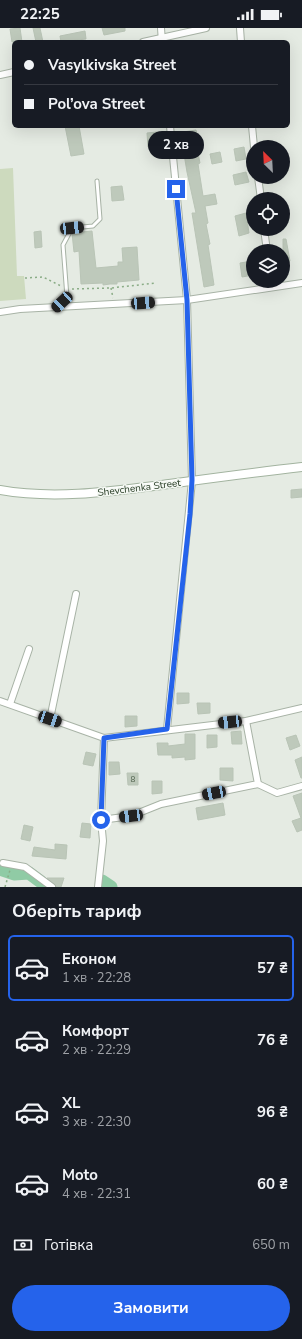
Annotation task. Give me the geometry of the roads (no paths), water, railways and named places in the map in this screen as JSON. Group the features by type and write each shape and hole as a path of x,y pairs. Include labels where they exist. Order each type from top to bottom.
{"street":[{"path":"161,28 162,40 206,28"},
{"path":"240,28 241,40"},
{"path":"0,75 12,72"},
{"path":"167,729 190,514 192,480 187,300 170,128"},
{"path":"252,128 253,140"},
{"path":"290,286 302,284"},
{"path":"0,312 187,300 271,288"},
{"name":"Shevchenka Street","path":"0,490 33,494 68,494 302,467"},
{"path":"50,719 76,594"},
{"path":"10,704 29,650"},
{"path":"0,701 104,738 167,729 246,721 302,708"},
{"path":"246,721 258,784"},
{"path":"98,887 103,841 101,820 104,738"},
{"path":"101,820 131,816 161,804 258,784 277,793 302,786"},
{"path":"3,863 24,868 52,887"}],"lane":[{"path":"55,308 67,297 63,245 72,228 93,226 100,219 97,181"}],"waterway":[{"path":"0,869 14,874 29,873 41,882"},
{"path":"102,881 111,887"}]}
